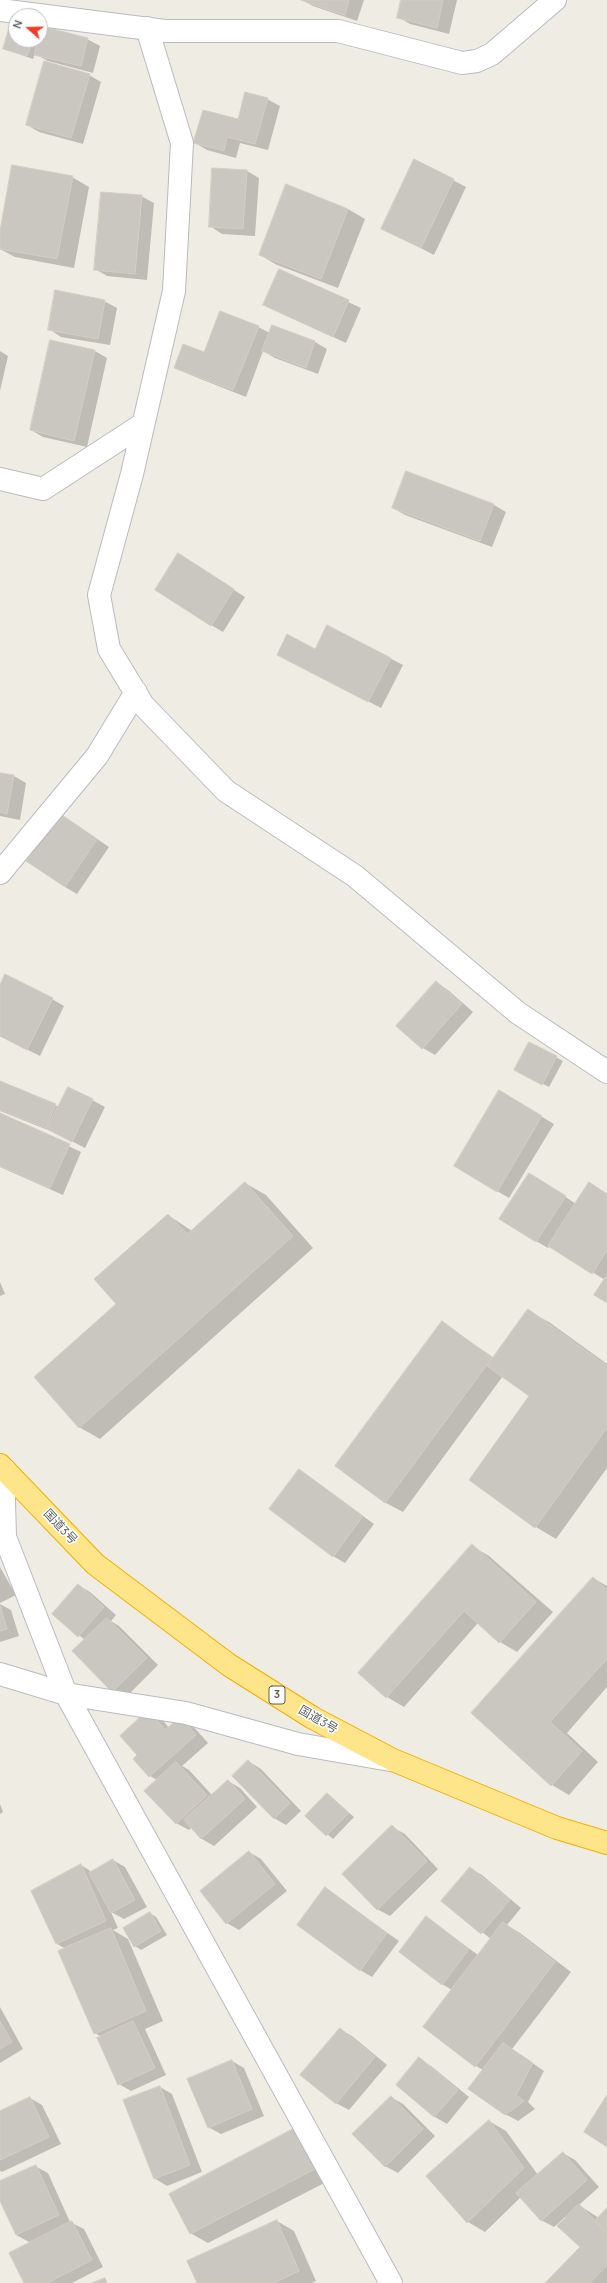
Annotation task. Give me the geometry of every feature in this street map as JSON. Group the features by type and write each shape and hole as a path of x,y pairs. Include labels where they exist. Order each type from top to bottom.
{"highway":[{"name":"国道3号","path":"3,1467 95,1564 229,1664 313,1718 393,1760 557,1828 607,1843"}],"street":[{"path":"0,10 165,31 338,31 462,64 477,61 492,54 556,0"},
{"path":"147,28 182,143 174,291 143,424 99,595 109,648 143,705 226,791 355,876 518,1013 607,1072"},
{"path":"0,479 43,488 143,424"},
{"path":"0,873 97,756 136,692"},
{"path":"3,1467 5,1537 66,1694 391,2283"},
{"path":"0,1674 66,1694 186,1713 298,1744 393,1760"}],"building":[{"path":"301,0 349,0 345,15"},
{"path":"401,0 443,0 437,28 397,18"},
{"path":"48,28 88,38 81,66 34,55 36,48 48,48"},
{"path":"8,32 8,48 30,48 27,56 3,49"},
{"path":"44,61 90,74 71,138 26,125"},
{"path":"245,92 268,98 255,144 227,137 224,151 193,143 203,110 238,119"},
{"path":"414,159 454,179 421,248 381,229"},
{"path":"12,165 73,176 57,259 0,249 0,231"},
{"path":"212,168 247,170 243,229 209,227"},
{"path":"286,184 348,209 321,279 259,255"},
{"path":"101,192 142,195 135,274 94,270"},
{"path":"279,269 349,300 333,337 263,305"},
{"path":"55,290 105,300 98,339 48,330"},
{"path":"220,311 259,326 233,390 174,368 183,344 204,352"},
{"path":"272,325 315,341 306,368 262,351"},
{"path":"50,340 95,350 74,441 30,430"},
{"path":"406,471 494,504 480,541 392,508"},
{"path":"178,553 234,589 211,626 155,590"},
{"path":"327,625 391,658 368,702 277,655 287,634 315,649"},
{"path":"0,773 14,775 7,814 0,812"},
{"path":"59,813 97,839 65,887 26,861"},
{"path":"5,974 53,998 27,1050 0,1036 0,985"},
{"path":"436,981 462,1004 422,1049 396,1026"},
{"path":"529,1042 557,1056 542,1085 514,1070"},
{"path":"0,1081 56,1104 46,1128 0,1110"},
{"path":"68,1087 93,1099 72,1142 47,1129"},
{"path":"499,1090 542,1116 497,1192 454,1166"},
{"path":"0,1113 70,1144 50,1188 0,1166"},
{"path":"529,1173 566,1196 536,1242 499,1219"},
{"path":"245,1182 293,1236 79,1428 34,1377 116,1304 94,1279 168,1214 187,1234"},
{"path":"589,1182 607,1194 607,1250 592,1274 548,1246"},
{"path":"607,1275 607,1303 594,1295"},
{"path":"528,1309 607,1366 607,1428 535,1528 469,1480 529,1396 487,1366"},
{"path":"442,1321 492,1358 385,1503 335,1466"},
{"path":"299,1469 363,1516 333,1557 269,1509"},
{"path":"472,1544 536,1602 499,1643 464,1611 386,1698 358,1673"},
{"path":"593,1577 607,1590 607,1659 550,1722 582,1751 551,1786 471,1713"},
{"path":"78,1584 104,1607 78,1637 52,1614"},
{"path":"0,1605 7,1629 0,1631"},
{"path":"107,1618 147,1658 112,1692 72,1651"},
{"path":"148,1710 165,1730 180,1717 196,1735 149,1777 133,1759 137,1755 120,1736"},
{"path":"248,1760 290,1803 274,1819 232,1776"},
{"path":"176,1762 207,1795 176,1824 144,1791"},
{"path":"228,1780 245,1799 201,1839 184,1820"},
{"path":"327,1793 349,1813 326,1836 305,1816"},
{"path":"392,1825 427,1861 377,1910 342,1874"},
{"path":"249,1851 275,1884 226,1924 200,1891"},
{"path":"113,1859 135,1900 111,1913 89,1873"},
{"path":"81,1864 106,1921 56,1944 31,1891"},
{"path":"470,1867 510,1900 481,1934 441,1901"},
{"path":"325,1887 387,1933 360,1971 297,1925"},
{"path":"150,1912 161,1931 134,1947 123,1928"},
{"path":"426,1916 469,1949 442,1985 399,1952"},
{"path":"503,1922 555,1962 475,2067 423,2027"},
{"path":"111,1928 146,2011 94,2034 58,1951"},
{"path":"0,2021 12,2042 0,2049"},
{"path":"133,2021 155,2068 118,2085 97,2038"},
{"path":"340,2028 375,2057 336,2104 300,2075"},
{"path":"503,2043 533,2063 516,2095 524,2101 505,2115 468,2089"},
{"path":"419,2057 458,2090 434,2117 396,2085"},
{"path":"232,2060 252,2109 208,2128 187,2079"},
{"path":"160,2086 190,2165 154,2179 123,2100"},
{"path":"607,2095 607,2147 584,2132"},
{"path":"391,2096 423,2129 385,2167 352,2134"},
{"path":"30,2097 49,2137 0,2160 0,2111"},
{"path":"489,2120 524,2168 467,2223 426,2176"},
{"path":"295,2128 315,2169 190,2234 169,2194"},
{"path":"563,2152 587,2180 541,2221 516,2193"},
{"path":"36,2165 59,2215 16,2235 0,2201 0,2181"},
{"path":"579,2204 607,2233 607,2265 590,2283 545,2283 580,2247 557,2226"},
{"path":"607,2208 607,2233 595,2221"},
{"path":"277,2220 299,2271 274,2283 197,2283 187,2261"},
{"path":"72,2221 92,2260 47,2283 24,2283 9,2253"},
{"path":"105,2278 107,2283 92,2283"}]}
